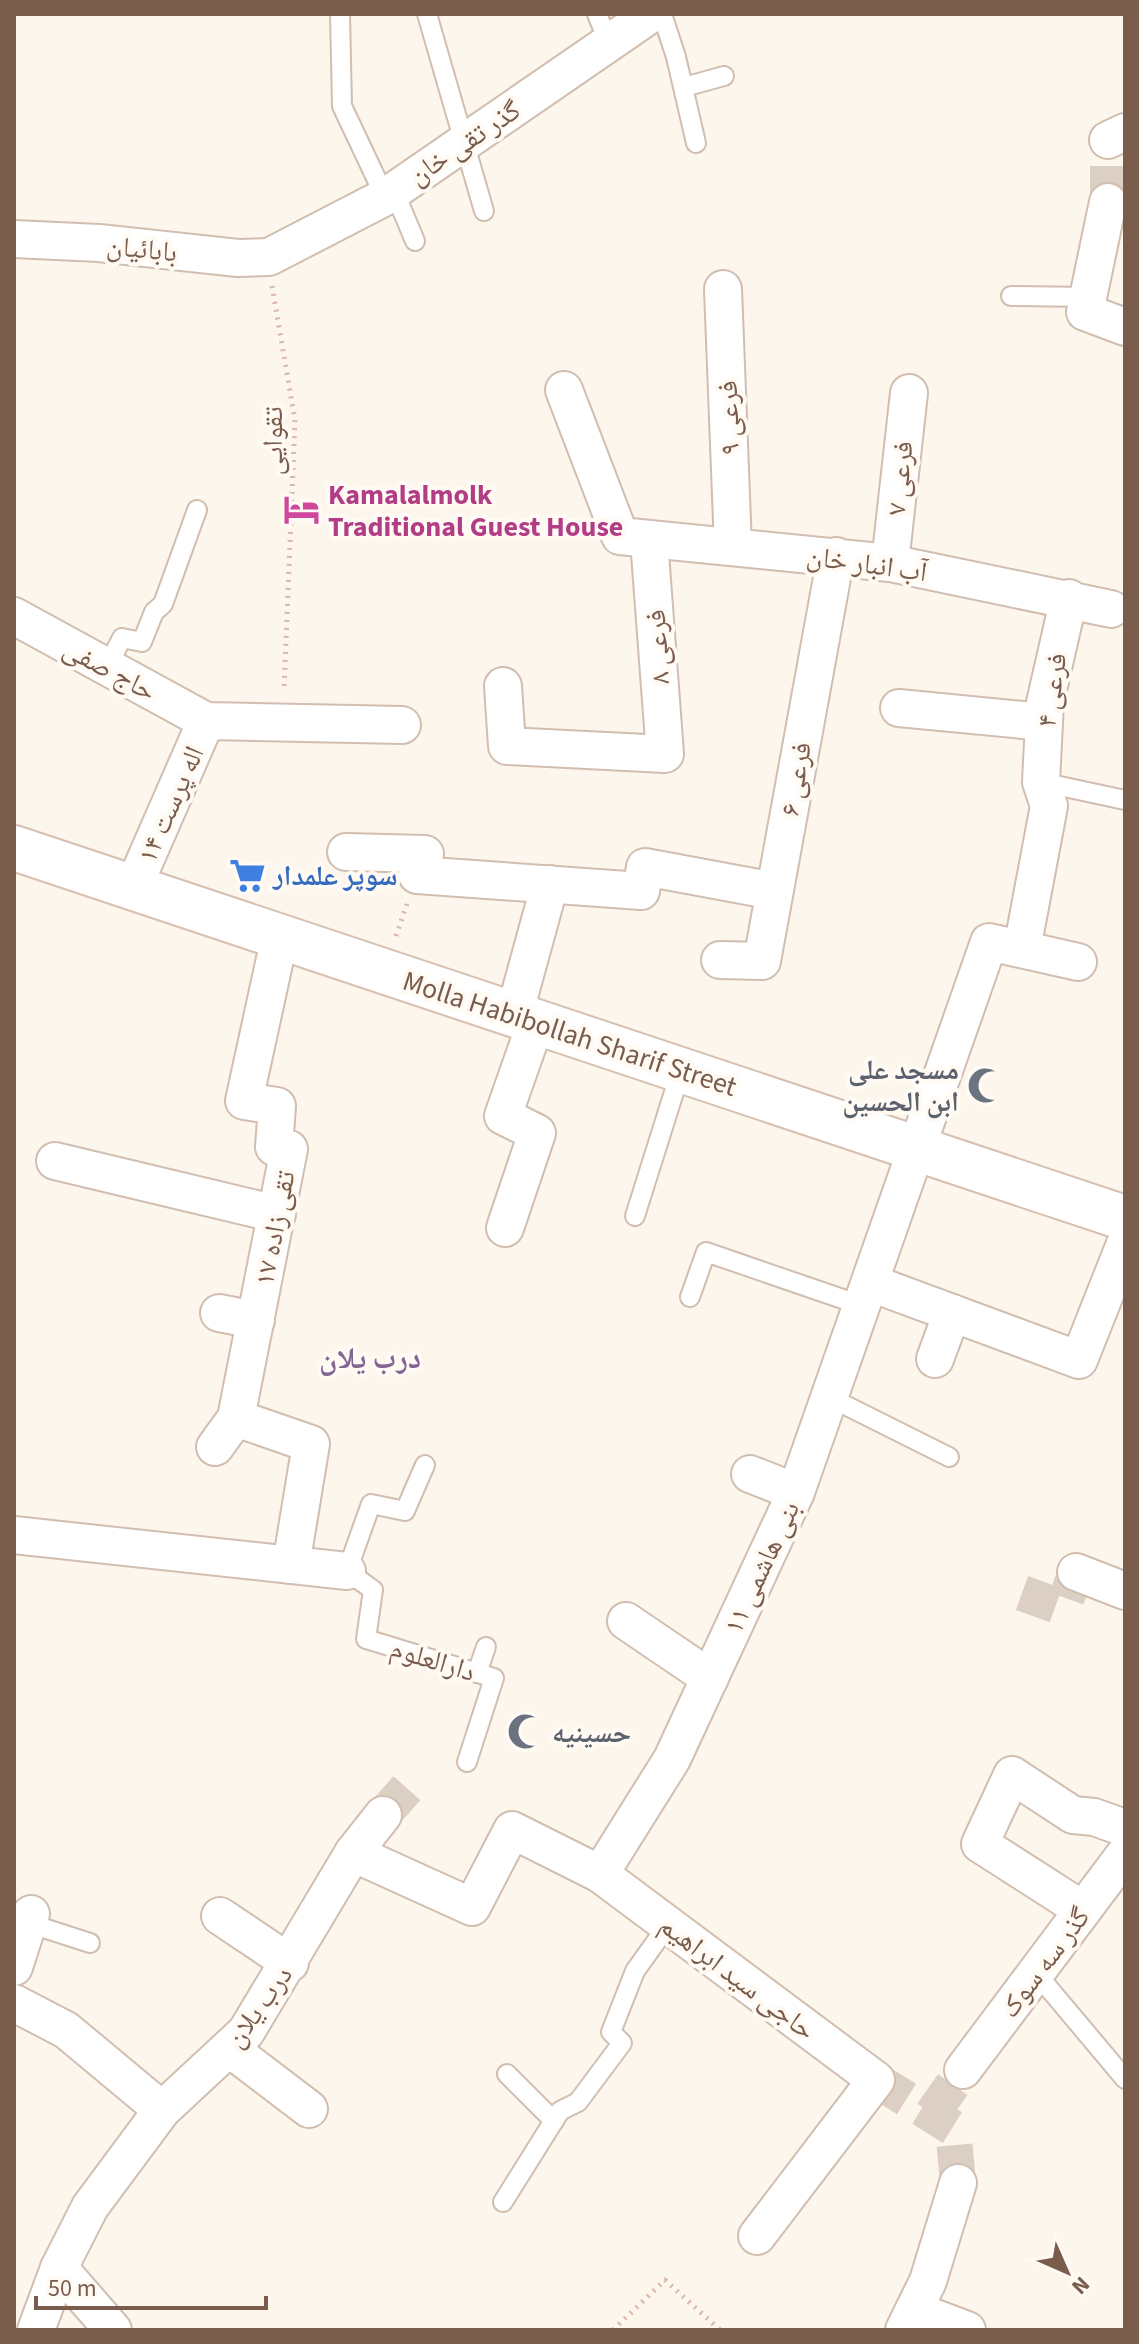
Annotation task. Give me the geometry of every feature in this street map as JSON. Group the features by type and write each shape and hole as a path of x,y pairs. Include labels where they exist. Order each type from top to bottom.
{"main road":[{"name":"Molla Habibollah Sharif Street","path":"14,848 1125,1218"}],"street":[{"name":"گذر تقی خان","path":"269,257 389,194 462,144 603,27 651,14"},
{"path":"1108,202 1085,312 1125,327"},
{"name":"بابائیان","path":"14,239 99,243 238,258 269,257"},
{"name":"فرعی ۹","path":"723,289 733,547"},
{"name":"فرعی ۸","path":"503,686 507,746 665,754 634,538 564,390"},
{"name":"فرعی ۷","path":"890,563 909,393"},
{"name":"آب انبار خان","path":"634,538 890,563 1111,609"},
{"name":"فرعی ۶","path":"720,960 762,961 836,556"},
{"name":"فرعی ۴","path":"1022,949 1049,806 1041,782 1044,722 1069,598"},
{"name":"حاج صفی","path":"14,616 206,721"},
{"path":"899,708 1044,722"},
{"path":"206,721 402,725"},
{"name":"اله پرست ۱۴","path":"133,888 206,721"},
{"path":"346,852 425,854 417,875 641,891 645,867 774,891"},
{"path":"505,1228 537,1133 503,1116 550,884"},
{"name":"تقی زاده ۱۷","path":"236,1418 289,1149 274,1147 277,1106 244,1101 280,936"},
{"name":"بنی هاشمی ۱۱","path":"600,1874 672,1759 796,1492 989,942 1022,949"},
{"path":"1022,949 1078,962"},
{"path":"55,1161 277,1214"},
{"path":"867,1294 952,1313 1079,1360 1125,1244"},
{"path":"219,1313 256,1320"},
{"path":"935,1359 952,1313"},
{"path":"215,1447 236,1418 311,1444 291,1565"},
{"path":"750,1474 796,1492"},
{"path":"14,1535 347,1571"},
{"path":"1076,1572 1125,1591"},
{"path":"626,1621 710,1678"},
{"path":"1083,1910 980,1844 1012,1775 1073,1815 1094,1817 1125,1828"},
{"name":"درب یلان","path":"36,2330 59,2268 90,2207 162,2110 230,2049 263,2009 353,1853 383,1815"},
{"path":"353,1853 472,1907 512,1830 600,1874"},
{"name":"گذر سه سوک","path":"963,2070 1125,1854"},
{"name":"حاجی سید ابراهیم","path":"600,1874 876,2080 757,2236"},
{"path":"220,1916 290,1963"},
{"path":"14,1967 29,1919"},
{"path":"14,2003 66,2030 162,2110"},
{"path":"230,2049 309,2109"},
{"path":"958,2183 939,2250 909,2320 967,2330"},
{"path":"59,2268 113,2330"}],"lane":[{"path":"340,14 342,106 415,241"},
{"path":"427,14 462,144 484,211"},
{"path":"662,14 684,87 696,143"},
{"path":"684,87 724,76"},
{"path":"1011,296 1088,297"},
{"path":"107,667 122,638 142,642 154,612 163,604 197,510"},
{"path":"1041,782 1125,800"},
{"path":"635,1216 681,1070"},
{"path":"690,1297 706,1252 867,1294"},
{"path":"831,1398 949,1457"},
{"path":"347,1571 371,1504 405,1511 425,1465"},
{"name":"دارالعلوم","path":"347,1571 373,1590 366,1639 494,1678 467,1762"},
{"path":"477,1673 486,1647"},
{"path":"29,1919 90,1943"},
{"path":"503,2202 560,2111 578,2102 622,2043 611,2032 635,1971 668,1925"},
{"path":"1036,1973 1125,2079"},
{"path":"507,2074 554,2121"}],"path":[{"name":"تقوایی","path":"269,257 275,312 289,372 295,420 283,722"},
{"path":"384,971 417,875"},
{"path":"613,2330 665,2280 720,2330"}],"tunnel":[{"path":"1108,140 1108,202"},
{"path":"1022,1593 1063,1608 1076,1572"},
{"path":"383,1815 408,1787"},
{"path":"932,2114 963,2070"},
{"path":"876,2080 953,2128 958,2183"}],"place":[{"name":"Kamalalmolk Traditional Guest House","path":"302,510"},
{"name":"سوپر علمدار","path":"247,875"},
{"name":"مسجد علی ابن الحسین","path":"985,1085"},
{"name":"حسینیه","path":"526,1732"}],"district":[{"name":"درب یلان","path":"370,1358"}]}
